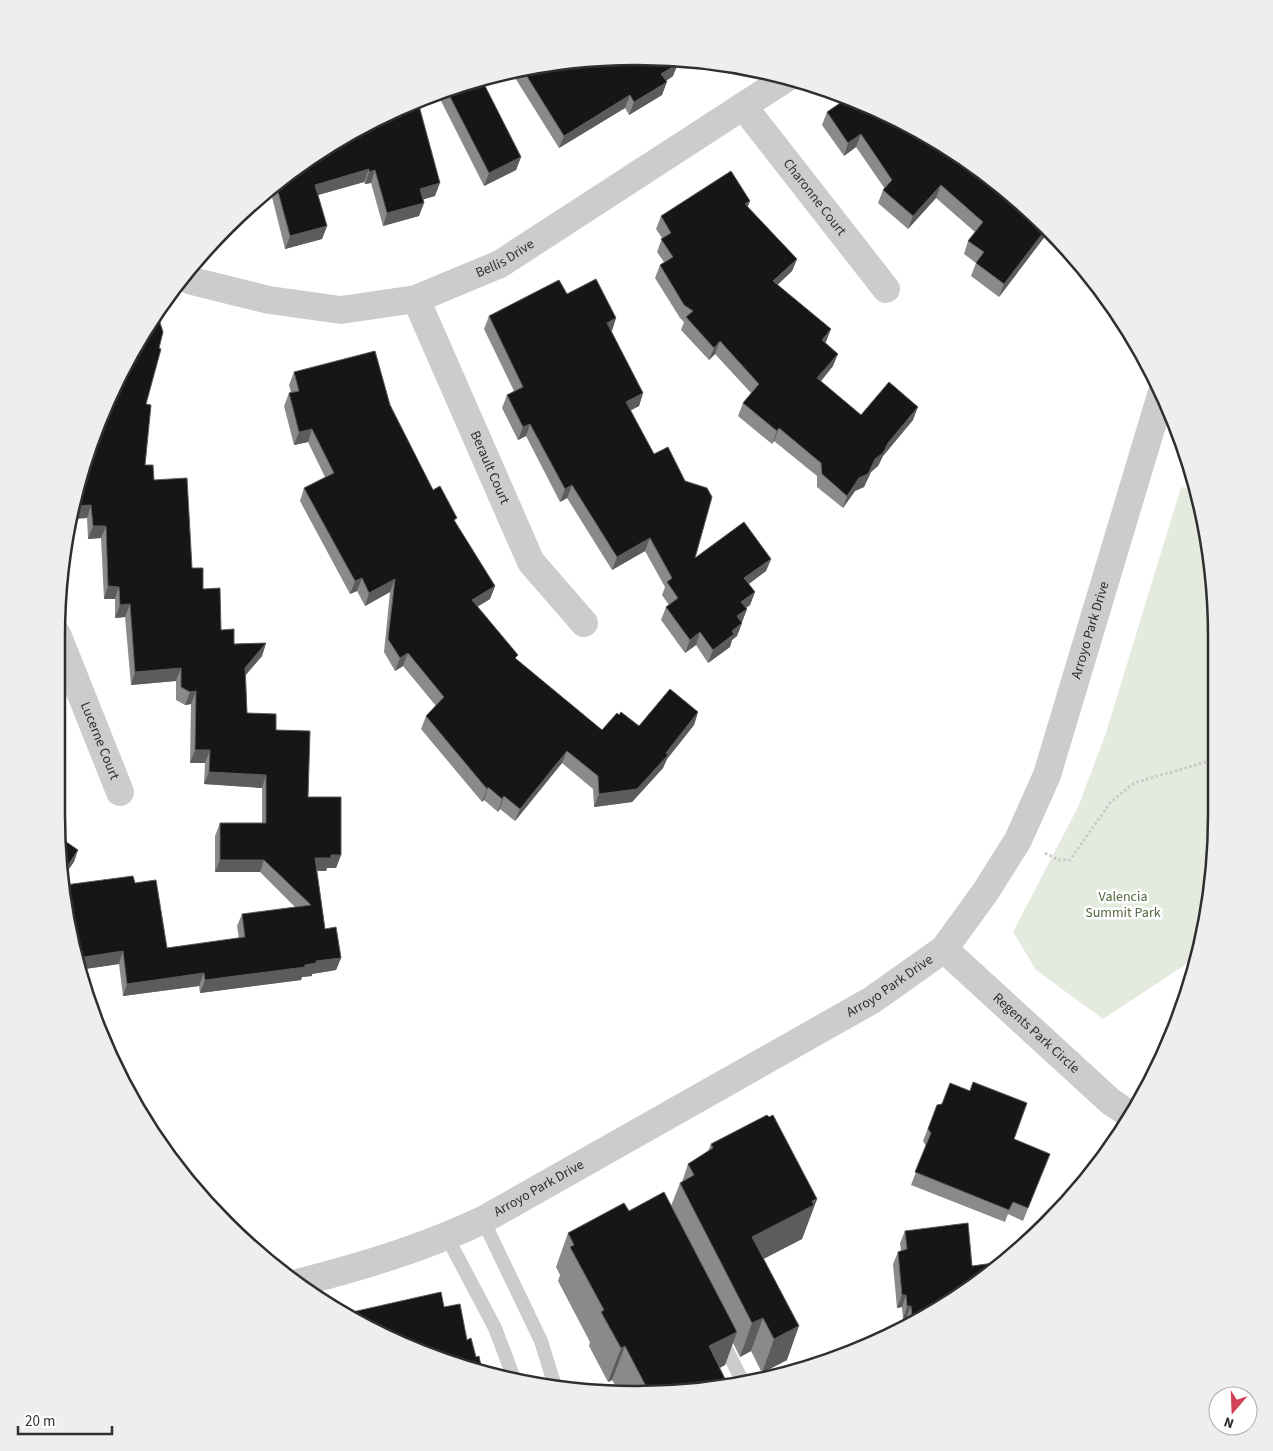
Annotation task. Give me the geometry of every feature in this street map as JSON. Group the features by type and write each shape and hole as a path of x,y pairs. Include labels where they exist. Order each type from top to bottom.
{"street":[{"name":"Bellis Drive","path":"190,280 270,300 341,310 416,299 500,264 779,83"},
{"name":"Charonne Court","path":"743,106 886,289"},
{"name":"Berault Court","path":"416,299 531,562 584,623"},
{"name":"Arroyo Park Drive","path":"307,1281 360,1268 447,1237 483,1220 872,1000 944,949 986,891 1018,840 1047,775 1158,405"},
{"name":"Lucerne Court","path":"65,654 120,792"},
{"name":"Regents Park Circle","path":"944,949 1111,1102 1125,1111"}],"lane":[{"path":"483,1220 541,1341 553,1380"},
{"path":"447,1237 495,1328 512,1372"},
{"path":"716,1329 740,1376"}],"path":[{"path":"1018,840 1059,860 1070,860 1110,803 1134,783 1208,761"}],"green space":[{"name":"Valencia Summit Park","path":"1181,487 1189,489 1197,525 1207,599 1208,814 1207,852 1203,889 1189,962 1103,1019 1036,970 1013,932 1078,807 1105,736"}],"building":[{"path":"599,66 675,66 661,74 667,82 634,102 630,95 564,136 527,76"},
{"path":"485,85 521,157 489,173 450,96"},
{"path":"840,103 889,124 922,142 954,161 984,183 1042,234 1004,284 976,263 984,252 968,241 983,222 941,185 913,216 883,190 892,180 861,134 848,143 827,112"},
{"path":"420,108 440,183 420,189 424,203 387,213 375,170 369,172 369,169 315,185 327,226 290,236 278,192 319,161 351,142 384,124"},
{"path":"731,171 750,201 745,204 797,259 773,281 831,329 822,340 838,354 817,378 861,415 889,382 918,407 888,443 883,453 875,459 868,474 859,478 847,496 822,474 821,463 779,428 777,431 743,403 759,384 720,341 714,348 686,317 693,311 684,305 660,265 673,257 661,239 671,233 661,216"},
{"path":"596,279 616,318 607,323 643,393 626,402 654,454 668,447 685,481 707,488 712,497 695,558 744,522 771,559 744,578 755,592 741,602 747,609 737,616 742,623 732,631 734,634 713,650 700,632 690,640 666,607 678,598 667,582 672,578 650,538 617,557 572,485 565,489 530,424 523,427 507,395 523,387 489,316 559,280 567,294"},
{"path":"160,321 163,332 159,348 161,349 146,404 151,405 145,465 153,465 154,480 187,478 192,568 203,568 203,589 220,588 221,630 234,629 234,644 266,643 245,668 247,713 276,714 276,730 310,731 308,797 341,797 341,855 331,855 331,858 315,858 325,929 336,927 341,958 316,961 316,963 305,965 305,967 205,980 204,973 127,984 123,951 83,957 70,884 133,876 135,883 156,880 167,948 245,937 242,914 311,905 264,860 220,860 220,823 266,823 266,775 209,772 210,750 195,750 196,691 190,692 181,687 181,668 135,672 130,604 120,605 119,587 108,586 106,526 93,526 91,505 80,506 95,453 124,384"},
{"path":"375,351 390,405 433,490 440,486 457,518 454,520 495,586 472,600 518,655 515,658 602,730 617,713 619,715 621,712 639,726 670,689 698,712 666,753 668,755 637,789 599,794 598,776 567,751 520,809 504,796 502,799 488,787 487,789 426,716 444,697 408,653 400,658 388,639 395,579 369,593 362,578 355,581 304,488 334,473 312,429 299,432 289,393 299,391 294,372"},
{"path":"66,842 78,850 67,866"},
{"path":"973,1082 1027,1103 1014,1139 1050,1154 1028,1208 1013,1202 1009,1210 915,1172 931,1133 928,1129 937,1105 942,1104 950,1083 970,1091"},
{"path":"767,1115 769,1117 773,1115 817,1199 812,1201 814,1205 752,1237 799,1326 774,1339 763,1318 752,1323 680,1183 694,1175 688,1164 713,1148 711,1144"},
{"path":"664,1192 737,1332 709,1346 725,1379 674,1385 646,1386 625,1346 621,1348 601,1312 604,1310 570,1247 574,1245 568,1233 624,1203 629,1211"},
{"path":"968,1223 972,1266 989,1264 954,1290 912,1315 911,1306 907,1306 906,1295 902,1295 898,1252 907,1249 905,1231"},
{"path":"441,1292 444,1307 460,1304 467,1340 471,1338 476,1357 479,1356 481,1364 418,1342 355,1311"}]}
